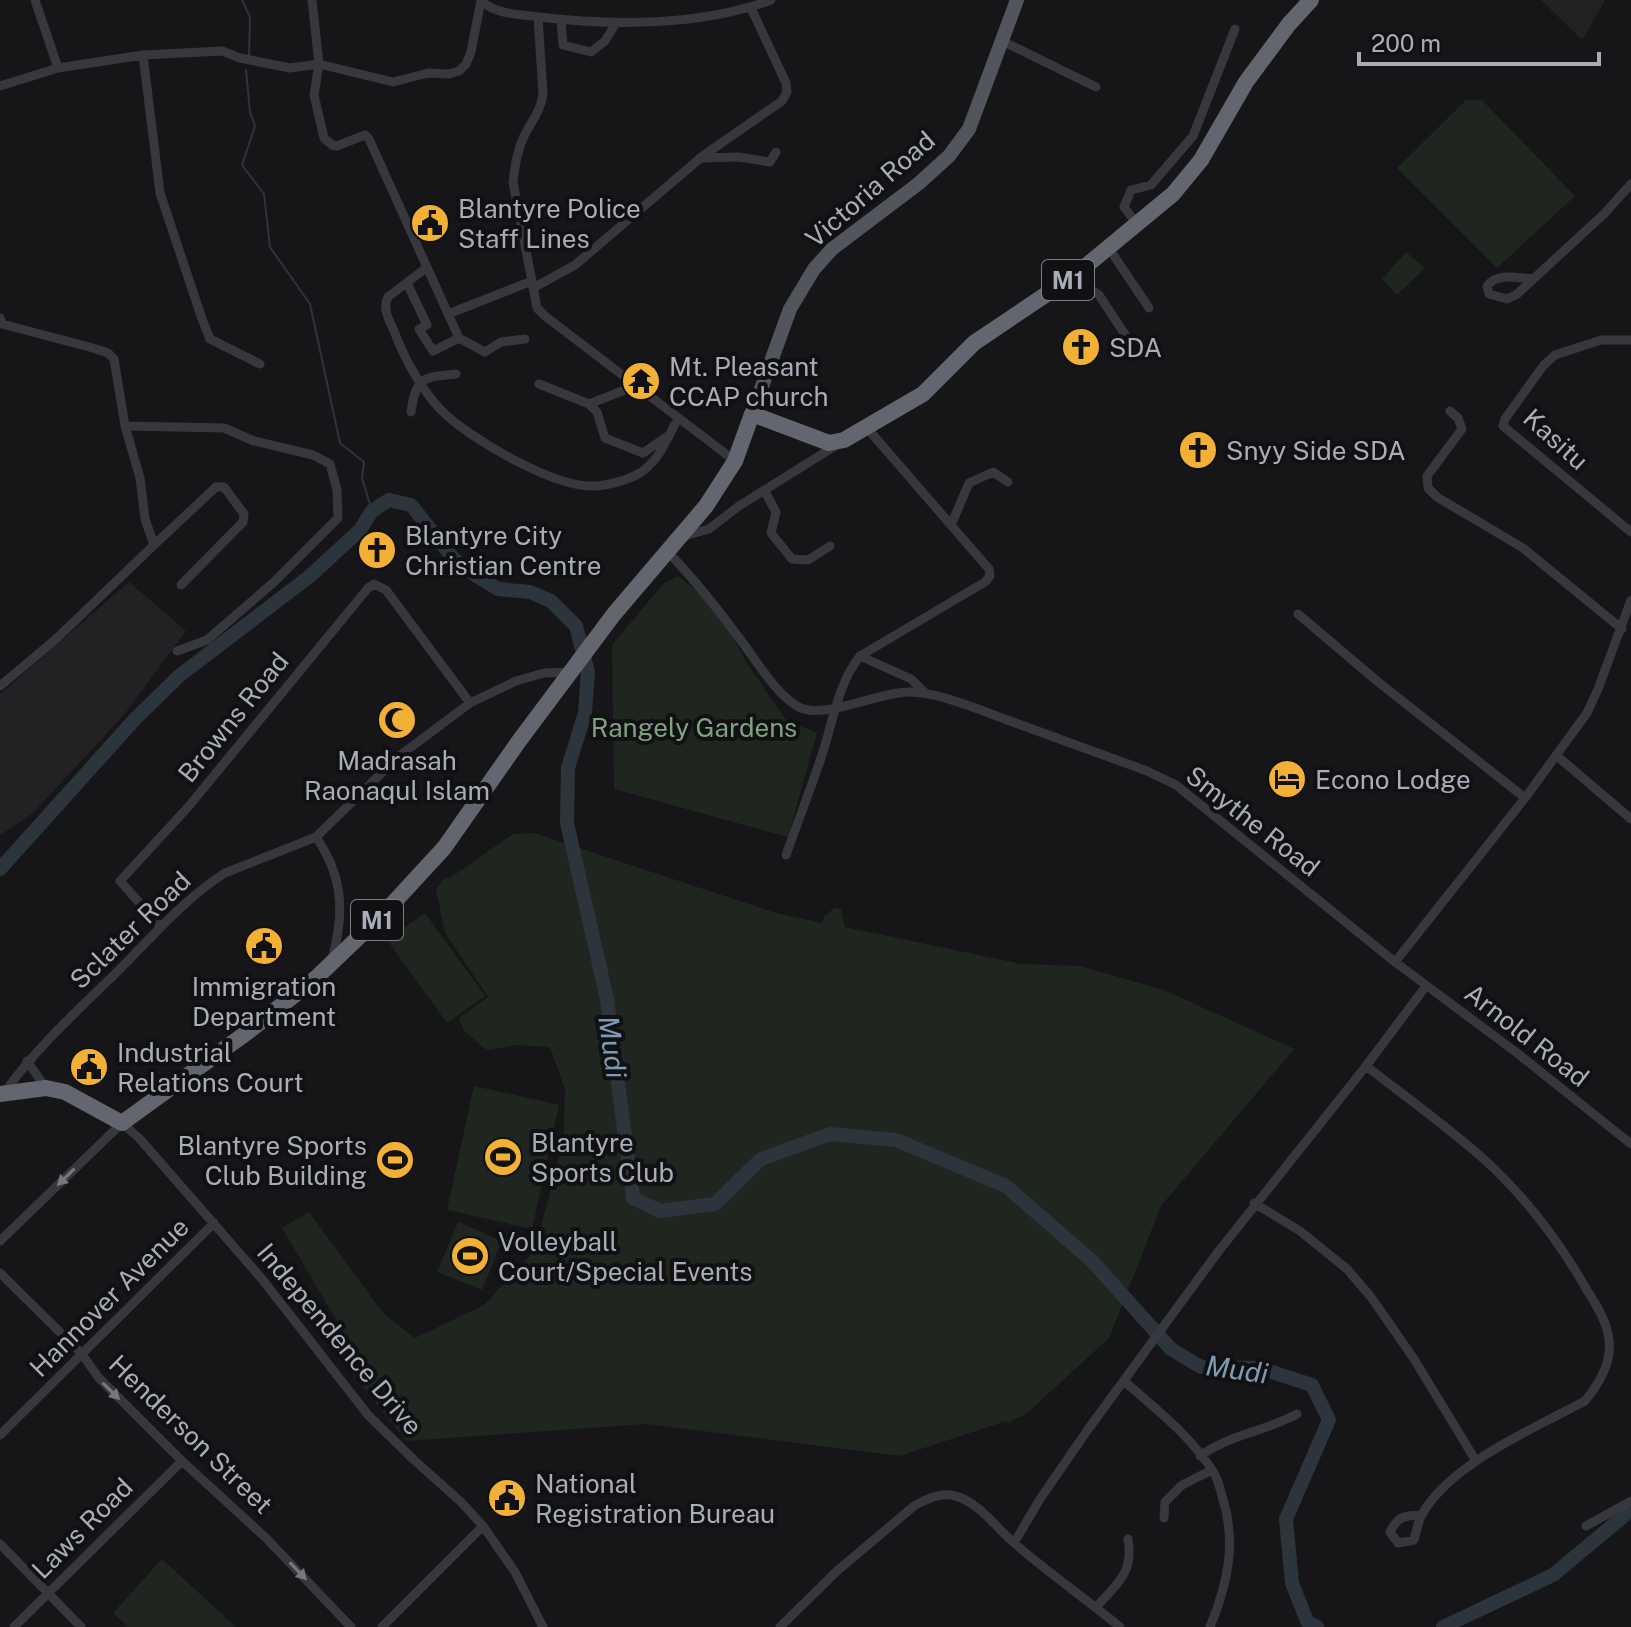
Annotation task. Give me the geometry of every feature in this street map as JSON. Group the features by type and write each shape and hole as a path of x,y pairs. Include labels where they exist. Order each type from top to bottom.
{"highway":[{"name":"M1","path":"844,440 923,394 974,343 1072,277 1173,194 1187,179 1246,82 1311,0"},
{"name":"M1","path":"122,1123 249,1031 331,964 444,848 614,614 706,506 735,461 752,414"},
{"path":"752,414 829,443 844,440"},
{"path":"2,1094 46,1088 65,1092 122,1123"}],"main road":[{"name":"Victoria Road","path":"752,414 790,309 803,285 832,249 918,184 949,156 969,129 1017,0"}],"street":[{"path":"35,0 58,68"},
{"path":"312,0 319,64 314,95 324,138 337,146 365,135 369,139 459,338 485,352 501,342 525,339"},
{"path":"0,86 58,68 143,55 222,51 240,58 290,68 319,64 393,82 428,73 459,71 471,52 482,0 494,10 561,20 616,23 701,16 751,8 771,0"},
{"path":"448,314 575,265 700,158 772,110 787,92 786,83 751,8"},
{"path":"538,17 542,105 523,139 515,161 513,182 537,308 735,461"},
{"path":"561,20 563,45 591,52 605,41 616,23"},
{"path":"1137,224 1124,207 1131,190 1151,185 1193,136 1235,29"},
{"path":"1002,41 1096,87"},
{"path":"143,55 160,193 201,316 210,339 260,364"},
{"path":"700,158 739,157 770,162 776,152"},
{"path":"1533,279 1604,214 1631,184"},
{"path":"1108,247 1149,308"},
{"path":"426,268 384,303 400,346 440,409 491,448 540,472 593,486 639,473 661,455 678,419"},
{"path":"1072,277 1099,295 1126,336"},
{"path":"407,283 427,325 419,329 433,351 459,338"},
{"path":"0,318 2,324 108,353 114,359 125,426 140,478 145,519 154,545"},
{"name":"Kasitu","path":"1631,340 1601,340 1555,355 1543,366 1503,426 1631,532"},
{"path":"411,412 414,390 427,377 456,374"},
{"path":"539,384 589,404 597,412 605,438 618,445 643,453 668,436"},
{"path":"589,404 635,386"},
{"path":"1450,411 1458,418 1462,429 1427,476 1428,488 1437,497 1523,548 1622,629"},
{"path":"125,426 224,428 254,441 313,455 330,464 337,490 338,518 274,582 207,640 177,651"},
{"path":"786,855 836,707 860,656 985,582 990,576 989,569 952,523 867,428"},
{"path":"681,538 709,529 844,440"},
{"path":"952,523 969,483 993,472 1008,482"},
{"path":"0,686 56,639 216,487 224,487 244,514 243,522 181,585"},
{"path":"764,490 776,512 771,533 792,559 808,560 830,546"},
{"name":"Smythe Road","path":"668,552 711,600 762,669 794,705 809,711 891,693 925,693 961,702 1147,771 1176,785 1395,962"},
{"name":"Browns Road","path":"161,927 120,881 189,806 368,588 374,584 380,585 470,703"},
{"path":"1395,962 1525,798 1587,713 1631,600"},
{"path":"1298,614 1525,798"},
{"path":"860,656 911,679 925,693"},
{"path":"331,964 339,917 338,888 330,860 316,837 398,757 470,703 516,681 574,668"},
{"path":"1557,756 1631,819"},
{"name":"Sclater Road","path":"2,1094 27,1061 161,927 213,880 316,837"},
{"name":"Arnold Road","path":"1395,962 1517,1053 1631,1144"},
{"path":"1014,1543 1040,1499 1254,1203 1366,1066 1426,986"},
{"path":"27,1061 46,1088"},
{"path":"1366,1066 1486,1161 1527,1204 1572,1264 1606,1323 1610,1342 1609,1358 1596,1387 1585,1401 1476,1461 1445,1487 1421,1516"},
{"path":"0,1241 122,1123"},
{"name":"Independence Drive","path":"122,1123 139,1138 262,1279 368,1415 483,1526 515,1572 543,1627"},
{"path":"1254,1203 1300,1231 1347,1269 1371,1297 1414,1359 1476,1461"},
{"name":"Hannover Avenue","path":"0,1435 214,1223"},
{"name":"Henderson Street","path":"0,1273 82,1354 98,1377 182,1461 266,1538 351,1627"},
{"path":"1124,1381 1177,1427 1212,1470 1229,1517 1231,1541 1223,1596 1210,1627"},
{"path":"1200,1456 1220,1442 1277,1425 1297,1414"},
{"name":"Laws Road","path":"14,1627 182,1461"},
{"path":"1164,1518 1165,1502 1182,1485 1212,1470"},
{"path":"780,1627 837,1571 923,1500 946,1494 964,1499 1120,1627"},
{"path":"1586,1526 1631,1501"},
{"path":"382,1627 483,1526"},
{"path":"1096,1607 1123,1578 1131,1557 1128,1539"},
{"path":"0,1544 81,1627"}],"shaded area":[{"path":"1541,0 1605,0 1582,40"},
{"path":"129,582 186,631 123,716 32,814 0,835 0,694"}],"green space":[{"path":"1466,100 1482,100 1575,196 1497,268 1397,168"},
{"path":"1406,252 1425,268 1397,295 1382,279"},
{"name":"Rangely Gardens","path":"678,576 718,608 746,662 786,720 817,733 788,837 614,789 612,645 663,584"},
{"name":"Blantyre Sports Club","path":"534,833 776,913 822,923 824,916 835,908 841,909 845,927 1021,964 1080,966 1164,990 1294,1049 1161,1206 1109,1338 1025,1415 1013,1419 1010,1424 1006,1421 900,1456 646,1424 406,1441 344,1363 337,1321 282,1228 309,1212 383,1313 415,1338 484,1305 535,1250 563,1142 565,1090 550,1047 517,1045 487,1050 464,1031 459,1018 488,997 445,933 436,889 446,877 450,878 513,834"},
{"path":"425,913 485,996 447,1023 387,940"},
{"name":"Blantyre Sports Club","path":"474,1086 559,1105 532,1229 447,1210"},
{"name":"Volleyball Court/Special Events","path":"458,1222 502,1241 482,1290 437,1272"},
{"path":"162,1559 236,1627 128,1627 113,1613"}],"waterway":[{"path":"242,0 250,17 249,56"},
{"path":"246,70 250,112 255,126 242,165 264,194 270,247 310,304 340,443 364,462 362,478 372,511"},
{"name":"Mudi","path":"0,869 135,719 179,676 310,576 360,530 372,511 389,500 411,505 454,559 475,575 498,589 530,592 551,601 576,626 588,672 585,713 568,768 567,823 607,999 633,1198 660,1211 715,1204 761,1159 830,1134 896,1140 1006,1186 1092,1261 1171,1349 1201,1367 1260,1368 1312,1385 1329,1420 1286,1519 1292,1583 1307,1621 1317,1627"},
{"name":"Mudi","path":"1443,1627 1553,1575 1631,1510"}],"place":[{"name":"Blantyre Police Staff Lines","path":"430,223"},
{"name":"SDA","path":"1081,347"},
{"name":"Mt. Pleasant CCAP church","path":"641,381"},
{"name":"Snyy Side SDA","path":"1198,450"},
{"name":"Blantyre City Christian Centre","path":"377,550"},
{"name":"Madrasah Raonaqul Islam","path":"397,720"},
{"name":"Econo Lodge","path":"1287,779"},
{"name":"Immigration Department","path":"264,946"},
{"name":"Industrial Relations Court","path":"89,1067"},
{"name":"Blantyre Sports Club","path":"503,1157"},
{"name":"Blantyre Sports Club Building","path":"395,1160"},
{"name":"Volleyball Court/Special Events","path":"470,1256"},
{"name":"National Registration Bureau","path":"507,1498"}]}
